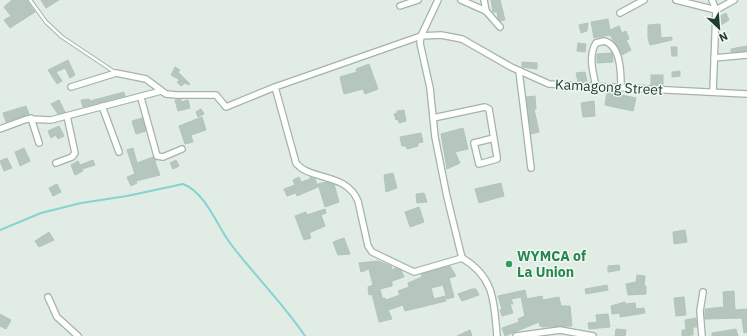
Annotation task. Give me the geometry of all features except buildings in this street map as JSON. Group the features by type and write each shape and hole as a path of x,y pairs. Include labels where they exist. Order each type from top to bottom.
{"street":[{"path":"400,6 418,0"},
{"path":"438,0 421,36 420,43 432,102 433,118 447,197 462,258 477,270 490,287 493,294 497,336"},
{"path":"461,0 486,11 500,27"},
{"path":"484,0 486,11"},
{"path":"620,12 644,0"},
{"path":"677,0 716,10 734,0"},
{"path":"712,0 716,10 713,92"},
{"name":"Kamagong Street","path":"161,91 177,95 216,95 226,107 275,87 421,36 441,35 462,40 519,71 548,84 747,94"},
{"path":"596,86 592,54 596,43 604,41 610,44 616,54 620,66 621,87"},
{"path":"714,58 747,55"},
{"path":"519,71 531,168"},
{"path":"71,87 116,73 146,79 161,91"},
{"path":"275,87 296,163 303,169 338,181 354,194 358,201 368,246 372,252 414,272 462,258"},
{"path":"0,129 31,118 48,121 102,106 141,98 161,91"},
{"path":"141,98 157,156 163,158 182,149"},
{"path":"102,106 119,152"},
{"path":"433,118 487,108 489,109 494,138 496,159 479,164 474,143 494,138"},
{"path":"56,163 73,156 75,153 67,116"},
{"path":"31,118 39,143"},
{"path":"702,336 700,311 703,292"},
{"path":"48,297 57,317 78,336"},
{"path":"516,336 560,330 593,336"}],"lane":[{"path":"30,0 43,18 62,37 116,73"}],"waterway":[{"path":"0,230 41,213 81,203 127,196 183,184 198,194 210,210 230,243 305,336"}],"place":[{"name":"WYMCA of La Union","path":"509,264"}]}
